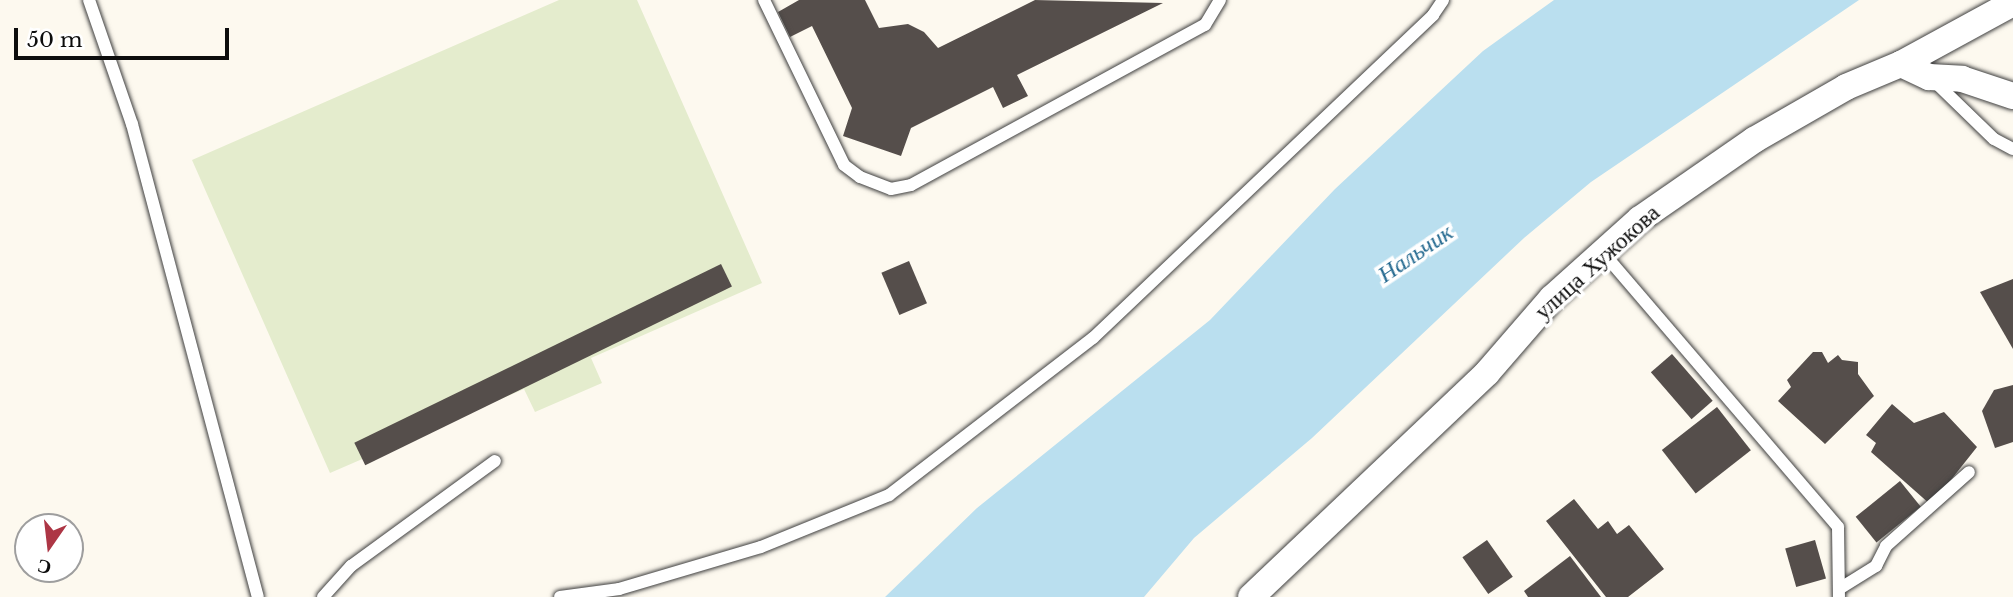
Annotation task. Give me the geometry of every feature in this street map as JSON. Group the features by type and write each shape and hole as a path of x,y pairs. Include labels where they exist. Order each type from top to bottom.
{"street":[{"name":"улица Хужокова","path":"1251,597 1488,373 1552,298 1605,255 1640,219 1765,133 1846,87 1901,64 2013,3"},
{"path":"1901,64 1929,77 1962,79 2013,96"}],"lane":[{"path":"89,0 132,124 258,597"},
{"path":"764,0 844,164 871,182 900,188 1205,25 1220,0"},
{"path":"560,597 618,589 761,547 889,495 1093,338 1433,15 1443,0"},
{"path":"1929,77 1994,139 2013,149"},
{"path":"1605,255 1838,527 1839,593"},
{"path":"323,597 351,566 495,461"},
{"path":"1839,593 1877,566 1886,546 1969,472"}],"green space":[{"path":"559,0 637,0 762,283 591,358 602,383 535,412 524,389 330,473 192,160"}],"water":[{"name":"Нальчик","path":"1554,0 1859,0 1591,182 1524,238 1312,438 1194,538 1144,597 885,597 977,508 1210,320 1335,189 1483,51"}],"building":[{"path":"799,0 865,0 879,28 908,24 924,32 938,48 1035,0 1163,3 1017,75 1028,96 1003,108 993,87 911,128 901,156 843,136 852,108 812,26 790,37 778,12"},
{"path":"909,261 927,303 899,315 881,273"},
{"path":"721,264 732,286 365,465 354,443"},
{"path":"2013,279 2013,349 1980,292"},
{"path":"1813,352 1822,352 1828,363 1838,355 1842,360 1858,362 1858,374 1874,396 1825,444 1778,401 1791,387 1787,380"},
{"path":"1672,354 1713,401 1692,419 1651,372"},
{"path":"2013,385 2013,442 1995,448 1982,411 1994,390"},
{"path":"1892,404 1914,423 1944,412 1977,447 1931,505 1871,452 1876,443 1866,435"},
{"path":"1717,407 1751,450 1696,493 1662,450"},
{"path":"1900,481 1921,507 1876,543 1856,517"},
{"path":"1574,499 1598,529 1608,521 1617,534 1629,525 1664,569 1628,597 1606,597 1546,521"},
{"path":"1487,540 1513,577 1488,594 1462,557"},
{"path":"1815,540 1826,578 1796,587 1785,549"},
{"path":"1570,556 1601,597 1528,597 1524,591"}]}
